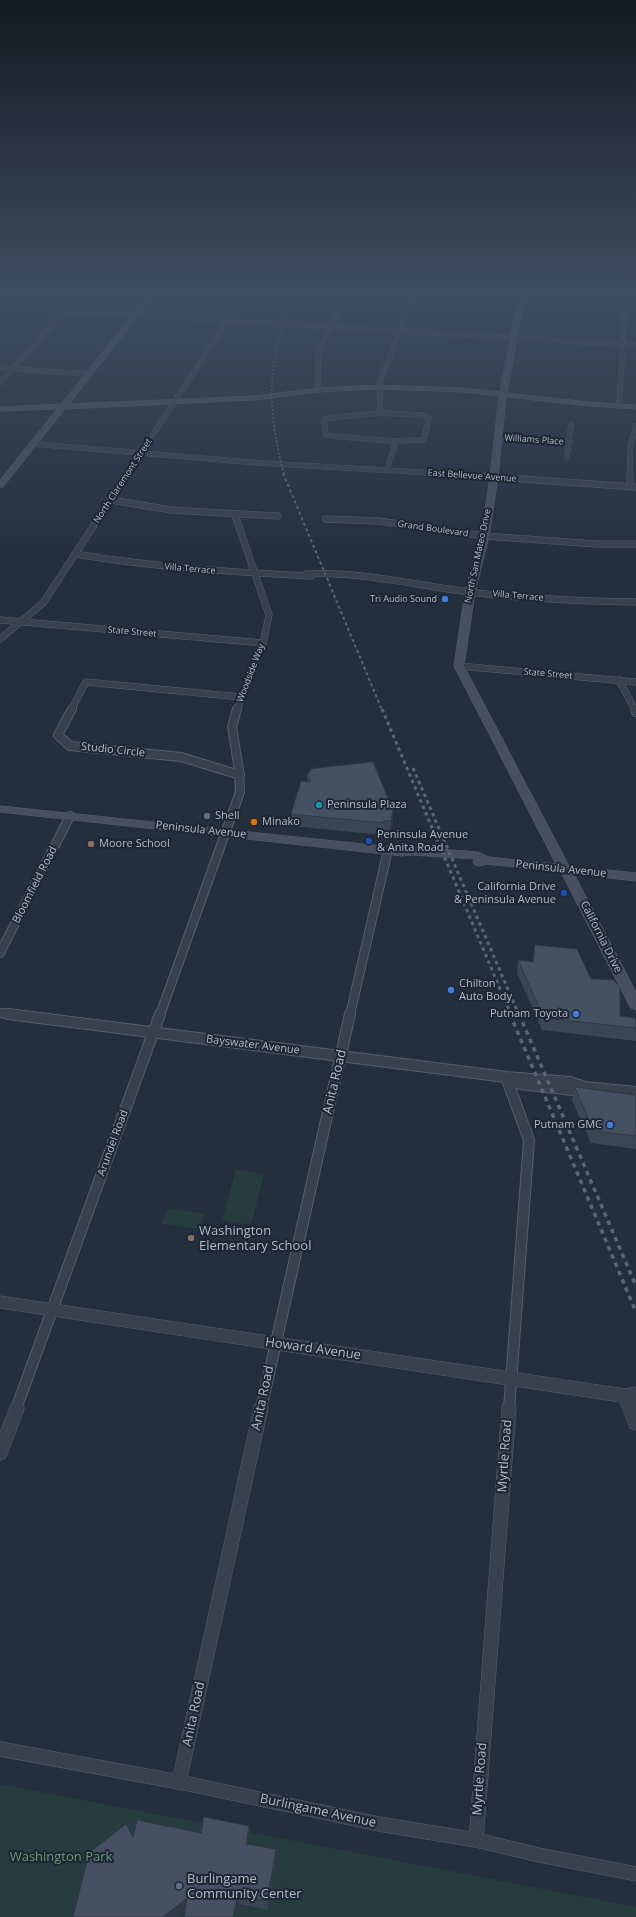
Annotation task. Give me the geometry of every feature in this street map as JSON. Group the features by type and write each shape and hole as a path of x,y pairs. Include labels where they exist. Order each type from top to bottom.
{"main road":[{"path":"0,485 83,380"},
{"name":"North San Mateo Drive","path":"459,666 470,592 484,536 494,477 506,380"},
{"path":"0,409 254,398 318,390 378,387 437,388 503,396 636,407"},
{"path":"459,666 566,869"},
{"name":"Peninsula Avenue","path":"0,809 388,850 402,852 410,857 466,862 486,860 636,877"},
{"name":"California Drive","path":"566,869 636,1005"}],"street":[{"name":"North Claremont Street","path":"0,639 43,603 189,380"},
{"path":"318,380 318,390"},
{"path":"380,413 380,391 378,387 381,380"},
{"path":"619,406 621,380"},
{"path":"380,413 422,415 429,418 424,440 417,442 396,441 330,436 326,434 324,420 328,418 380,413"},
{"name":"Williams Place","path":"567,457 571,425"},
{"path":"633,487 630,446 636,426"},
{"name":"Williams Place","path":"499,438 568,442"},
{"path":"387,470 396,441"},
{"name":"East Bellevue Avenue","path":"34,444 307,465 633,487"},
{"path":"110,500 171,510 235,515 278,516"},
{"name":"Woodside Way","path":"227,833 240,792 240,775 232,727 241,697 263,643 269,615 235,515"},
{"name":"Grand Boulevard","path":"325,519 379,521 484,536 596,544 636,544"},
{"name":"Villa Terrace","path":"75,554 130,563 256,574 354,576 470,592 572,601 636,602"},
{"name":"State Street","path":"0,620 263,643"},
{"name":"State Street","path":"459,666 636,682"},
{"path":"619,680 636,712"},
{"name":"Studio Circle","path":"240,775 181,757 70,746 58,735 86,682 241,697"},
{"name":"Bloomfield Road","path":"0,953 70,816"},
{"name":"Arundel Road","path":"0,1453 227,833"},
{"name":"Anita Road","path":"179,1782 275,1344 388,850"},
{"name":"Bayswater Avenue","path":"0,1013 506,1076 520,1084 572,1090 584,1087 636,1092"},
{"name":"Myrtle Road","path":"476,1840 529,1140 506,1076"},
{"name":"Howard Avenue","path":"0,1302 512,1378 632,1398"},
{"path":"632,1398 636,1423"},
{"name":"Burlingame Avenue","path":"0,1749 179,1782 380,1824 476,1840 539,1855 636,1874"}],"green space":[{"path":"236,1170 264,1174 251,1225 222,1220"},
{"path":"167,1208 205,1214 200,1229 162,1224"},
{"name":"Washington Park","path":"0,1784 636,1907 636,1917 0,1917"}],"building":[{"name":"Peninsula Plaza","path":"373,762 393,810 391,821 383,821 383,823 291,814 301,781 310,782 307,773 310,773 309,771 312,770 311,769"},
{"name":"Putnam Toyota","path":"535,945 577,949 591,979 613,980 620,987 620,1016 635,1018 636,1028 544,1018 518,960 533,962"},
{"name":"Putnam GMC","path":"575,1087 636,1095 636,1136 594,1131"},
{"name":"Burlingame Community Center","path":"204,1817 249,1826 246,1844 276,1849 267,1901 238,1895 233,1917 184,1917 187,1898 163,1917 73,1917 89,1853 126,1824 133,1837 137,1820 201,1833"}],"railway":[{"path":"272,380 274,426 284,474"},
{"path":"283,473 382,710"},
{"path":"382,709 511,1015"},
{"path":"413,768 519,1015"},
{"path":"510,1014 636,1312"},
{"path":"519,1014 636,1286"}],"place":[{"name":"Tri Audio Sound","path":"445,599"},
{"name":"Peninsula Plaza","path":"319,805"},
{"name":"Shell","path":"207,816"},
{"name":"Minako","path":"254,822"},
{"name":"Peninsula Avenue & Anita Road","path":"369,841"},
{"name":"Moore School","path":"91,844"},
{"name":"California Drive & Peninsula Avenue","path":"564,893"},
{"name":"Chilton Auto Body","path":"451,990"},
{"name":"Putnam Toyota","path":"576,1014"},
{"name":"Putnam GMC","path":"610,1125"},
{"name":"Washington Elementary School","path":"191,1238"},
{"name":"Burlingame Community Center","path":"179,1886"}]}
